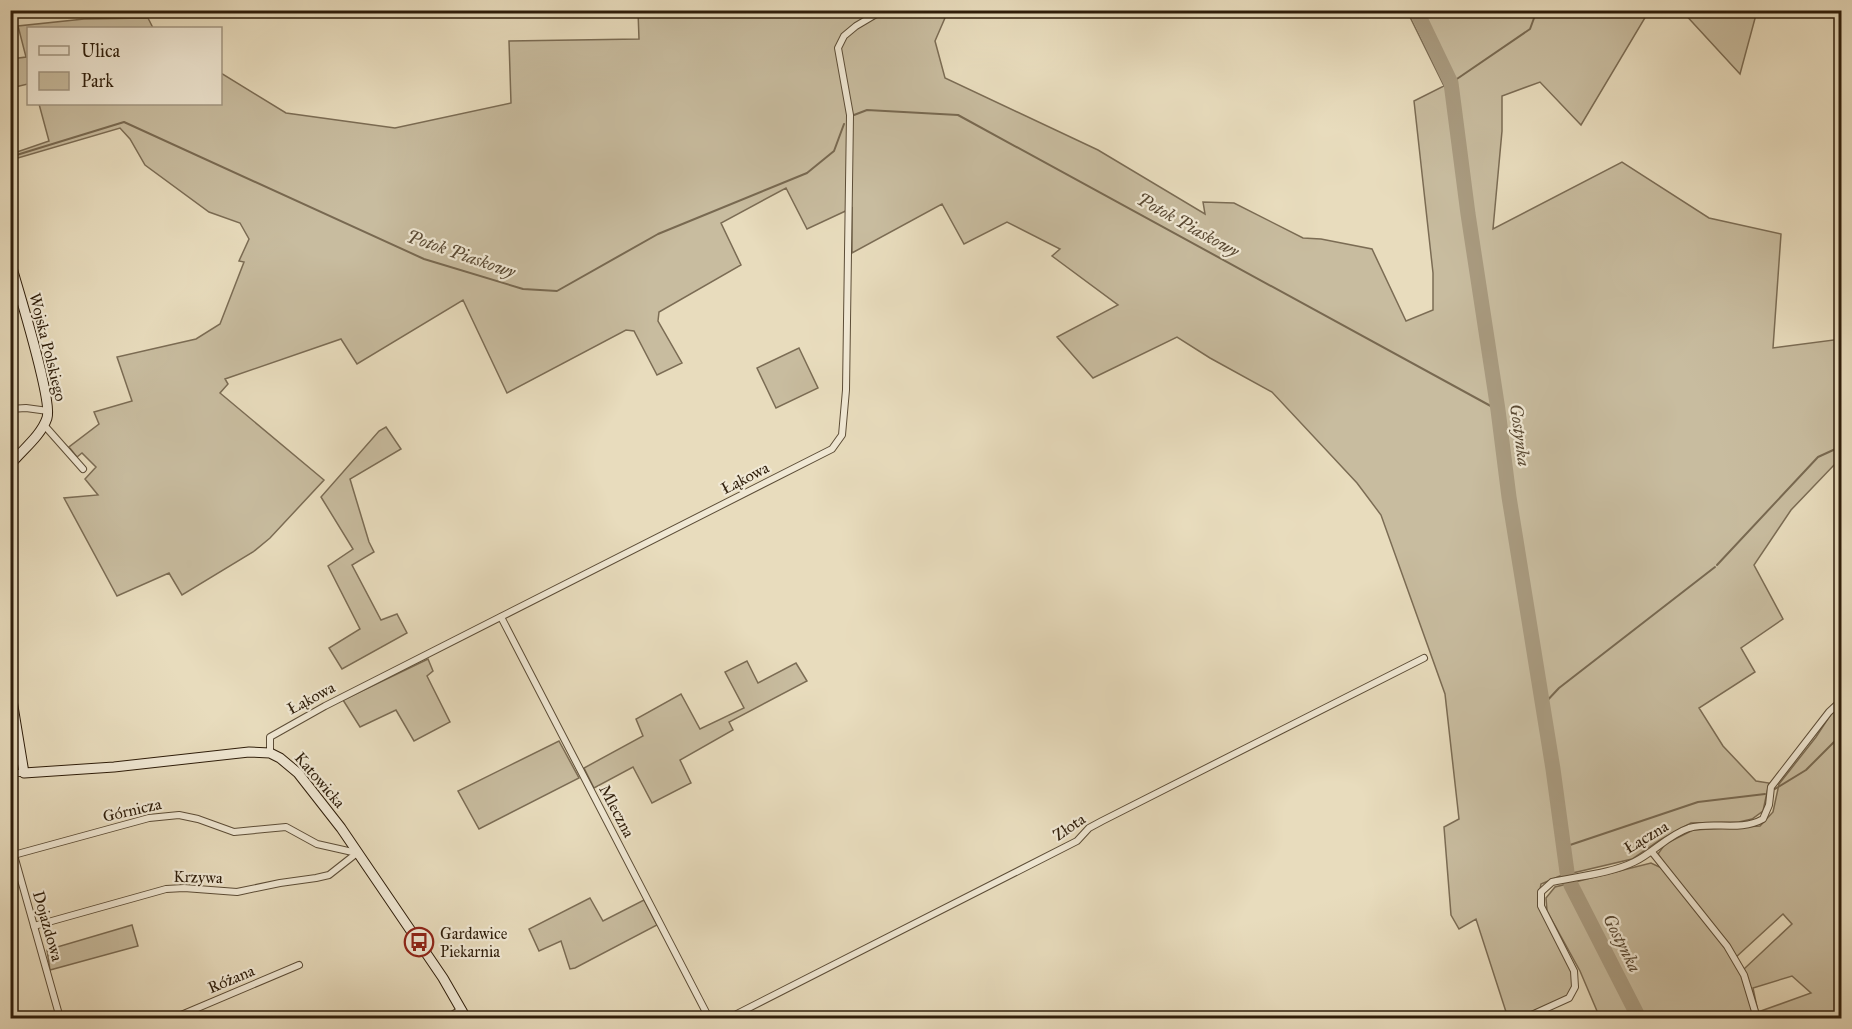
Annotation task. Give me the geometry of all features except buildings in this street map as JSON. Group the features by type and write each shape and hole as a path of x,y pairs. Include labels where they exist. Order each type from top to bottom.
{"street":[{"name":"Łąkowa","path":"270,753 270,737 292,724 832,449 842,435 846,390 849,116 838,48 844,36 883,10"},
{"name":"Wojska Polskiego","path":"10,261 49,411 44,424 10,465"},
{"path":"10,409 26,408 49,411"},
{"path":"44,424 83,469"},
{"name":"Mleczna","path":"501,617 709,1018"},
{"name":"Złota","path":"729,1018 1077,841 1089,828 1102,821 1424,658"},
{"path":"10,688 24,773"},
{"name":"Łączna","path":"1537,1016 1569,998 1575,987 1574,971 1542,906 1541,892 1552,882 1631,863 1652,852 1665,840 1689,828 1751,824 1763,819 1769,805 1772,787 1829,712 1842,700"},
{"name":"Katowicka","path":"10,773 114,767 249,752 270,753 280,758 298,773 324,806 443,978 466,1018"},
{"name":"Górnicza","path":"12,855 149,818 179,815 234,832 286,827 317,844 357,853"},
{"name":"Dojazdowa","path":"10,842 60,1018"},
{"path":"1652,852 1727,946 1744,975 1757,1018"},
{"name":"Krzywa","path":"34,927 166,889 237,892 316,878 329,875 357,853"},
{"name":"Różana","path":"174,1018 299,965"},
{"path":"447,1018 462,1009"},
{"path":"1525,1018 1537,1016"}],"green space":[{"path":"638,11 948,11 935,41 945,78 1098,150 1205,214 1203,202 1234,203 1303,238 1321,239 1372,249 1406,321 1433,310 1433,273 1414,101 1444,86 1407,11 1649,11 1581,125 1540,82 1502,96 1502,131 1493,229 1622,162 1709,218 1781,234 1773,348 1841,339 1841,461 1834,465 1791,510 1754,565 1783,619 1741,648 1755,672 1699,708 1723,746 1756,781 1769,783 1763,811 1752,819 1739,822 1691,823 1632,859 1560,876 1541,884 1538,900 1572,973 1572,989 1566,998 1516,1018 1508,1018 1476,919 1459,929 1451,915 1444,827 1459,819 1445,694 1381,515 1357,483 1272,392 1177,337 1093,378 1057,337 1118,305 1052,256 1060,249 1007,222 964,244 942,204 852,253 852,208 807,229 786,188 721,223 741,265 659,312 658,321 682,363 657,375 634,331 626,330 507,393 463,300 357,364 341,339 225,379 228,384 220,393 324,480 270,538 253,552 182,595 169,573 117,596 64,498 98,495 85,479 96,467 82,453 77,457 69,447 99,424 94,412 132,401 117,357 196,339 220,324 244,262 239,261 249,239 240,223 209,212 145,165 130,139 120,128 11,160 11,154 49,141 39,105 222,105 222,74 286,113 395,128 511,103 509,41 639,39"},
{"path":"1682,11 1757,11 1740,74"},
{"path":"148,18 152,27 27,27 27,84 11,88 11,59 26,57 18,26 84,19"},
{"path":"799,348 818,388 776,408 757,368"},
{"path":"386,427 401,449 350,479 374,552 352,565 381,620 397,614 407,633 342,669 329,648 360,629 328,566 353,549 321,497 379,431"},
{"path":"428,659 433,671 427,676 450,722 414,741 396,710 360,727 343,700"},
{"path":"747,661 758,683 796,663 807,681 729,722 733,730 680,760 691,783 652,803 633,767 594,788 584,768 643,736 636,719 681,694 700,729 744,708 725,672"},
{"path":"1841,704 1841,1018 1600,1018 1580,971 1547,911 1546,898 1555,887 1651,863 1670,872 1658,854 1665,844 1693,830 1760,826 1773,812 1779,784 1833,711","holes":["1783,914 1792,924 1744,969 1735,958","1792,976 1811,993 1758,1012 1753,988"]},
{"path":"559,741 579,778 479,829 458,791"},
{"path":"590,898 603,921 644,900 657,925 570,969 561,941 539,951 529,929"},
{"path":"132,925 138,946 50,970 47,950"}],"waterway":[{"name":"Gostynka","path":"1416,10 1451,83 1509,497 1553,769 1567,872"},
{"path":"1451,83 1530,29 1537,10"},
{"name":"Potok Piaskowy","path":"854,115 867,110 958,115 1498,410"},
{"name":"Potok Piaskowy","path":"10,157 124,122 424,259 523,289 557,291 658,234 807,173 834,151 844,124"},
{"path":"1717,565 1818,457 1842,446"},
{"path":"1543,705 1559,688 1715,567"},
{"path":"1775,789 1806,770 1842,734"},
{"path":"1564,847 1698,802 1765,794"},
{"name":"Gostynka","path":"1571,885 1639,1018"}],"place":[{"name":"Gardawice Piekarnia","path":"419,942"}]}
